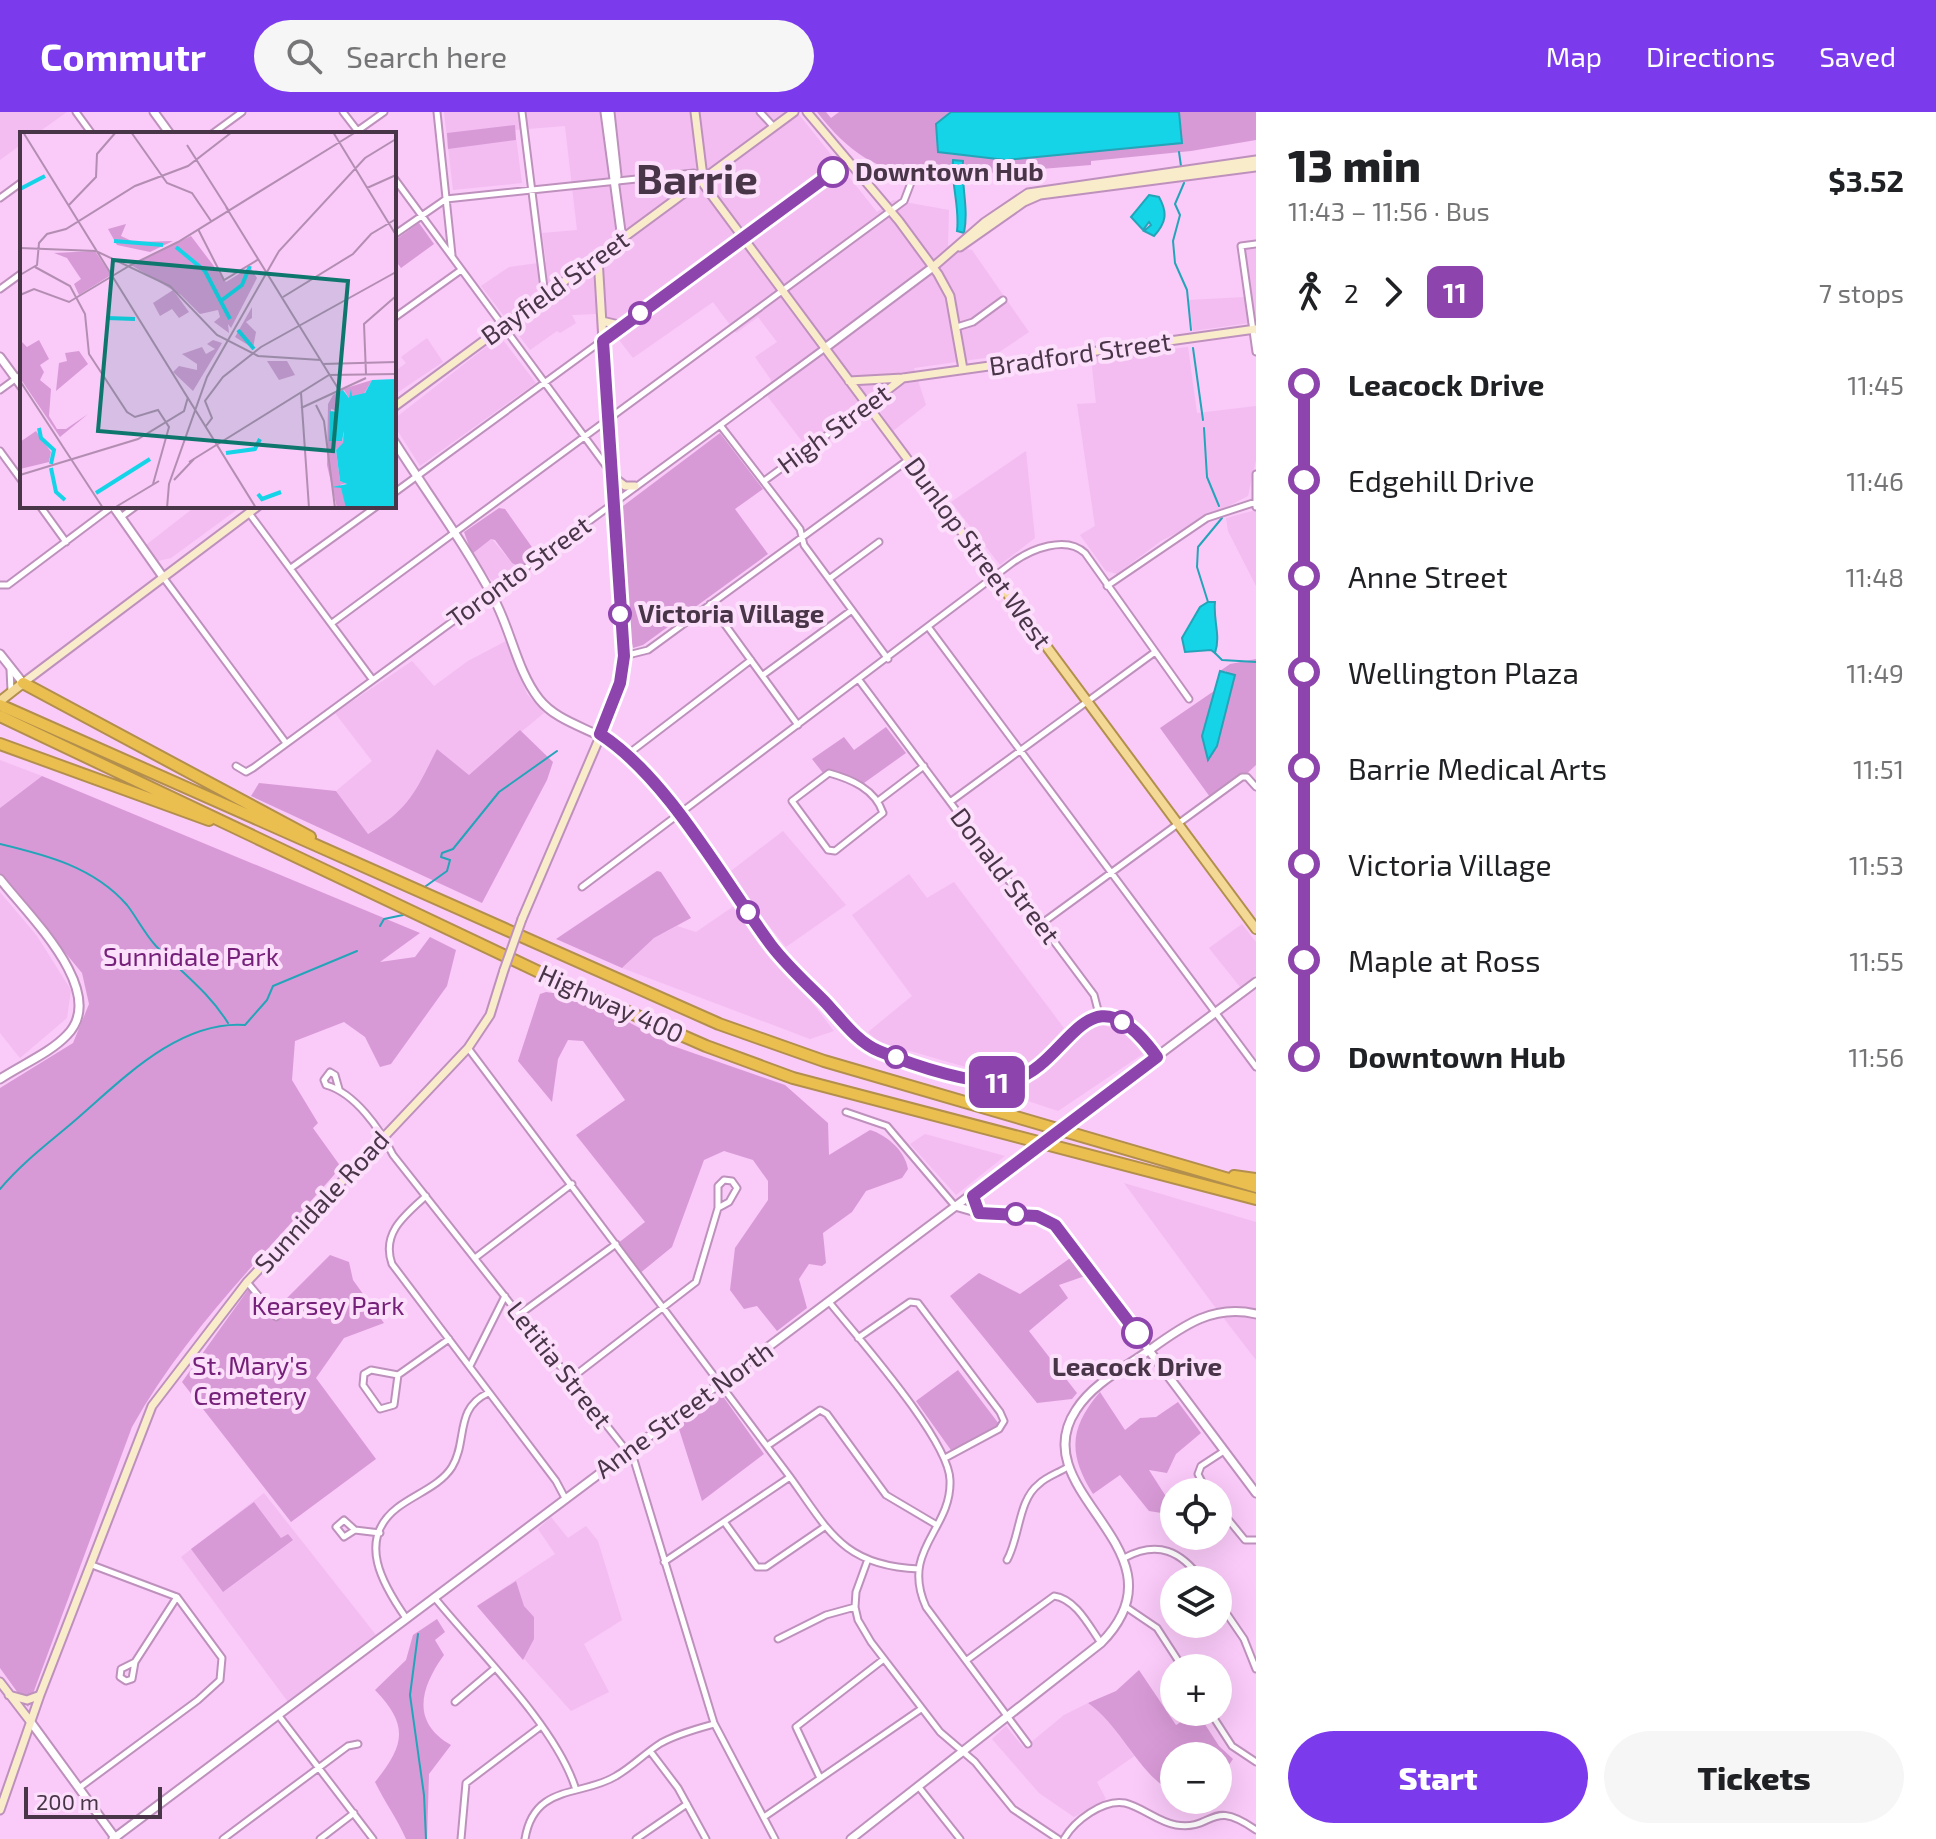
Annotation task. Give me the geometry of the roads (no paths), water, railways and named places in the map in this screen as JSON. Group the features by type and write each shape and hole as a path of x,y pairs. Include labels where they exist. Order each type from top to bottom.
{"highway":[{"path":"23,683 385,876"},
{"name":"Highway 400","path":"0,703 719,1024 824,1061 1256,1187"},
{"name":"Highway 400","path":"0,716 253,833 560,982 706,1046 793,1078 1256,1199"},
{"path":"0,744 253,833"},
{"path":"1179,1167 1256,1179"}],"main road":[{"path":"695,112 701,177"},
{"name":"Bayfield Street","path":"396,405 582,270 701,177 794,112"},
{"path":"807,112 846,162 891,211 933,267 950,296 963,369"},
{"path":"1023,199 1059,187 1256,160"},
{"path":"1023,199 1056,192 1256,167"},
{"name":"Dunlop Street West","path":"701,177 783,293 1256,929"},
{"name":"Toronto Street","path":"933,267 1023,199"},
{"name":"Sunnidale Road","path":"0,1810 30,1721 152,1406 247,1282 468,1048 490,1015 522,919 620,683 624,656 598,258"},
{"path":"582,270 599,281"},
{"path":"602,321 623,326"},
{"name":"Bradford Street","path":"849,381 903,378 1254,330"},
{"name":"High Street","path":"868,405 903,378"},
{"path":"612,475 625,486 635,486"},
{"path":"0,703 255,508"},
{"path":"0,1682 30,1721"},
{"path":"9,1695 31,1700 40,1695"}],"street":[{"path":"76,112 89,132"},
{"path":"154,112 169,132"},
{"path":"215,132 242,112"},
{"path":"343,112 356,132"},
{"path":"358,132 384,112"},
{"path":"437,112 452,256"},
{"path":"522,112 545,296"},
{"path":"608,112 622,239"},
{"path":"760,112 774,127"},
{"path":"396,492 846,162"},
{"path":"396,234 446,199 694,173 701,177"},
{"path":"332,623 891,211 904,201 912,180"},
{"path":"396,181 612,475"},
{"path":"0,198 20,183"},
{"path":"1256,244 1241,246 1256,352"},
{"name":"Toronto Street","path":"236,766 249,771 933,267"},
{"path":"396,317 461,270"},
{"path":"0,289 20,274"},
{"path":"957,327 973,322 1003,300"},
{"path":"0,357 19,376 0,390"},
{"name":"High Street","path":"764,481 868,405"},
{"path":"720,425 800,529 829,579 888,659"},
{"path":"396,444 491,593 540,700 560,716 600,734 628,754 678,814 777,952 874,1048 973,1079 1008,1081 1043,1065 1079,1025 1100,1018 1126,1024 1157,1057"},
{"path":"0,451 20,478"},
{"path":"624,656 648,650 909,459"},
{"path":"1107,586 1207,518 1256,504 1256,474"},
{"path":"41,508 66,542"},
{"path":"0,585 8,585 110,508"},
{"path":"114,508 286,743"},
{"path":"121,517 133,508"},
{"path":"291,568 374,508"},
{"path":"248,513 372,679"},
{"path":"829,579 879,542"},
{"path":"582,887 1025,555 1073,545 1085,553 1189,699"},
{"path":"710,604 798,725"},
{"path":"763,675 852,610"},
{"path":"929,628 1256,1067"},
{"path":"950,802 1155,652"},
{"path":"0,654 23,683"},
{"path":"628,754 751,660"},
{"path":"8,664 11,693"},
{"name":"Donald Street","path":"859,680 1094,995 1100,1018"},
{"path":"878,801 924,766"},
{"path":"829,773 864,787 878,801 882,817 831,851 792,801 829,773"},
{"path":"1041,924 1247,777 1256,787"},
{"path":"0,879 70,970 80,994 80,1012 68,1034 0,1079"},
{"name":"Anne Street North","path":"115,1839 565,1498 1256,982"},
{"path":"468,1048 790,1477 823,1528 868,1559 884,1565 919,1569"},
{"name":"Letitia Street","path":"339,1089 384,1137 393,1155 634,1460 714,1723 775,1839"},
{"path":"846,1112 887,1126 955,1206 979,1213 1037,1216 1055,1225 1256,1493"},
{"path":"569,1380 696,1282 718,1208 718,1186 724,1180 732,1181 737,1188 734,1196 718,1208"},
{"path":"475,1258 572,1184"},
{"path":"973,1193 979,1213"},
{"path":"426,1196 393,1230 388,1252 392,1264 556,1481 565,1498"},
{"path":"519,1314 616,1244"},
{"path":"247,1282 276,1317"},
{"path":"470,1366 505,1296"},
{"path":"858,1338 910,1302 918,1303 1000,1412 1004,1421 999,1429 945,1458"},
{"path":"830,1303 945,1458 949,1496 919,1569 919,1591 926,1607 1028,1744"},
{"path":"851,1839 1101,1643 1126,1607 1129,1582 1124,1558 1066,1468 1065,1443 1071,1418 1078,1406 1101,1384 1187,1323 1205,1315 1256,1314"},
{"path":"398,1375 394,1405 380,1409 363,1385 364,1374 371,1370 398,1375 449,1339"},
{"path":"406,1618 378,1573 380,1533 387,1517 398,1507 450,1470 458,1457 466,1411 488,1393"},
{"path":"767,1446 820,1410 827,1414 886,1495 935,1524"},
{"path":"1200,1478 1201,1466 1224,1451"},
{"path":"1007,1560 1015,1545 1030,1493 1066,1468"},
{"path":"664,1562 790,1477"},
{"path":"725,1523 757,1567 766,1567 823,1528"},
{"path":"1232,1524 1245,1540 1256,1540"},
{"path":"355,1530 380,1533"},
{"path":"1124,1558 1151,1547 1179,1554 1190,1566"},
{"path":"868,1559 856,1592 855,1607 858,1620 884,1659 921,1709 1013,1809 1058,1839"},
{"path":"79,1788 220,1680 222,1658 177,1597 92,1565"},
{"path":"967,1660 1054,1596 1065,1597 1101,1643"},
{"path":"135,1662 177,1597"},
{"path":"434,1597 540,1727 568,1766 575,1787"},
{"path":"778,1639 826,1615 855,1607"},
{"path":"1126,1607 1157,1628 1174,1654"},
{"path":"1232,1619 1256,1669"},
{"path":"820,1778 796,1727 884,1659"},
{"path":"455,1702 494,1669"},
{"path":"764,1817 921,1709"},
{"path":"279,1716 373,1839"},
{"path":"30,1721 115,1839"},
{"path":"525,1839 541,1807 575,1787 614,1778 673,1737 714,1723"},
{"path":"1219,1726 1232,1746 1256,1762"},
{"path":"461,1839 466,1783 540,1727"},
{"path":"223,1839 348,1746 358,1744"},
{"path":"650,1751 687,1804 706,1839"},
{"path":"918,1786 960,1839"},
{"path":"1064,1839 1070,1828 1090,1813 1113,1803 1124,1803 1175,1825 1223,1813 1235,1815 1256,1830"},
{"path":"636,1839 687,1804"},
{"path":"320,1839 354,1813"}],"water":[{"path":"951,112 1179,112 1182,143 1006,160 938,152 936,124"},
{"path":"953,160 963,161 964,233 957,231"},
{"path":"1149,195 1159,197 1165,213 1161,227 1154,236 1144,231 1151,225 1149,222 1143,230 1131,217"},
{"path":"1215,602 1215,653 1211,650 1185,652 1182,638 1200,607"},
{"path":"1220,671 1235,675 1217,746 1208,760 1202,736"}],"waterway":[{"path":"1179,152 1181,166"},
{"path":"1184,183 1175,204 1180,215 1173,241 1175,263 1187,290 1191,330"},
{"path":"1193,348 1203,420"},
{"path":"1204,428 1207,477 1219,506"},
{"path":"1208,602 1197,567 1198,547 1222,518"},
{"path":"1215,653 1222,660 1256,662"},
{"path":"426,886 447,871 450,860 441,857 442,853 453,849 499,792 557,751"},
{"path":"0,844 68,864 100,881 127,905 156,946 203,991 228,1023"},
{"path":"380,926 384,919 403,915"},
{"path":"0,1189 34,1154 151,1057 196,1033 220,1026 245,1025 267,1000 273,986 357,951"},
{"path":"418,1634 410,1695 424,1795 426,1839"}],"place":[{"name":"Downtown Hub","path":"833,172"},
{"name":"Victoria Village","path":"620,614"},
{"name":"Leacock Drive","path":"1137,1333"}],"district":[{"name":"Barrie","path":"697,179"}],"park label":[{"name":"Sunnidale Park","path":"191,957"},
{"name":"Kearsey Park","path":"328,1306"},
{"name":"St. Mary's Cemetery","path":"250,1381"}]}
